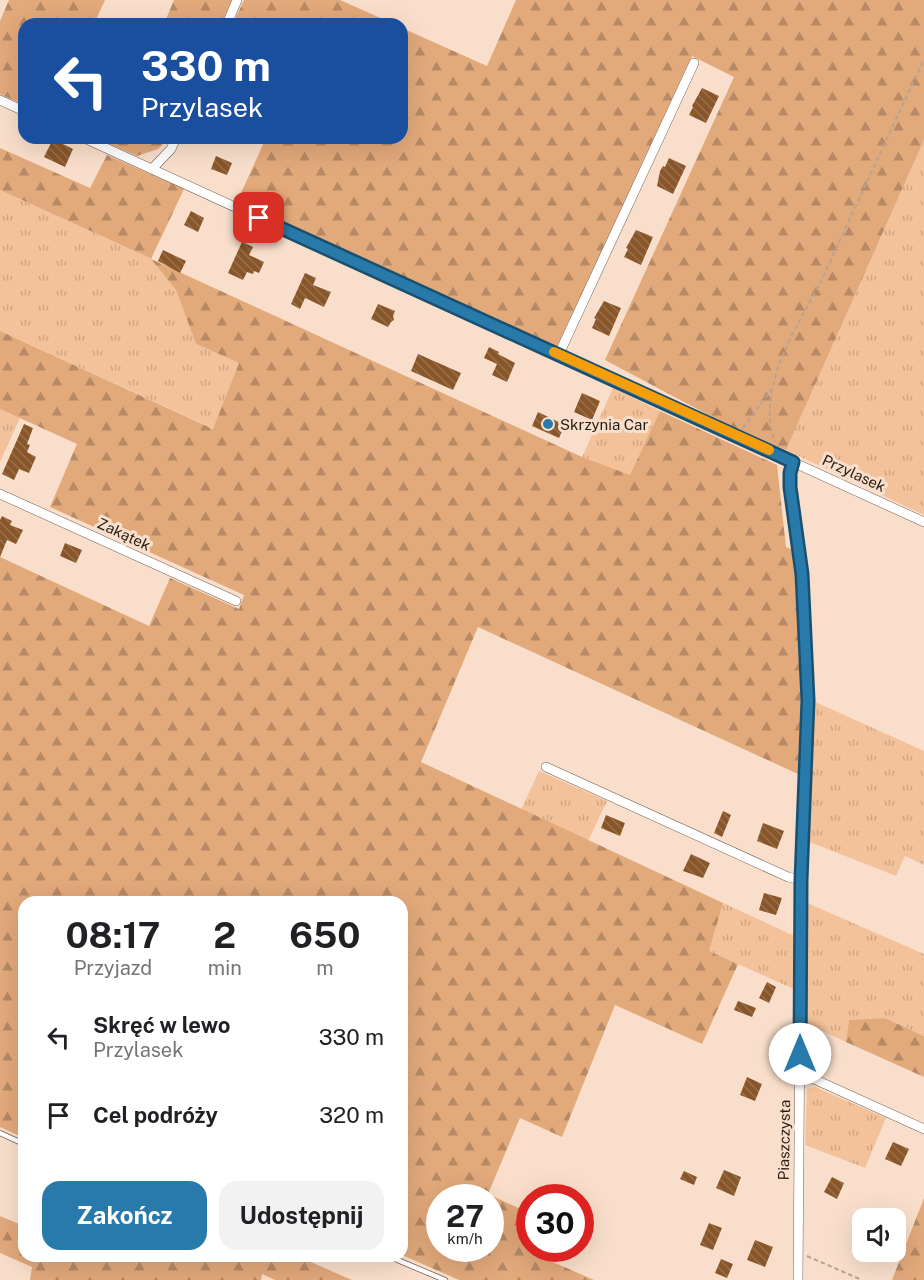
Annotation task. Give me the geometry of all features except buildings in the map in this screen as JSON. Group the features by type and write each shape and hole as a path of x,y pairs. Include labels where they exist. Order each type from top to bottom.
{"street":[{"path":"230,18 237,0"},
{"path":"559,354 694,63"},
{"path":"0,100 18,108"},
{"name":"Przylasek","path":"97,144 924,522"},
{"path":"152,169 173,144"},
{"name":"Piaszczysta","path":"793,462 790,487 802,574 808,700 801,880 798,1280"},
{"name":"Zakątek","path":"0,494 236,601"},
{"path":"546,767 788,877 801,880"},
{"path":"800,1075 814,1079 924,1129"}],"lane":[{"path":"0,1133 18,1141"},
{"path":"402,1262 446,1280"}],"path":[{"path":"779,455 768,415 778,366 821,281 924,60"},
{"path":"738,436 773,387"},
{"path":"799,1254 862,1280"}],"green space":[{"path":"9,0 105,0 97,18 18,18 18,102 0,94 0,21"},
{"path":"174,0 232,0 224,18 166,18"},
{"path":"244,0 340,0 380,18 236,18"},
{"path":"516,0 924,0 924,140 786,450 731,427 605,360 734,77 692,56 556,349 237,202 263,144 408,144 408,31 487,66"},
{"path":"924,140 924,515 786,450"},
{"path":"109,144 163,144 158,149 137,156"},
{"path":"0,148 90,188 107,155 184,189 151,259 582,457 630,475 660,411 777,465 786,547 796,551 802,665 798,774 478,627 421,762 723,903 709,951 738,964 702,1044 615,1005 562,1137 520,1118 492,1184 426,1184 426,1262 504,1262 504,1201 516,1207 516,1262 553,1262 594,1280 459,1280 408,1258 408,896 18,896 18,1135 0,1127 0,557 149,626 170,578 239,609 244,595 50,507 77,444 0,409 0,331 213,429 239,363 196,344 176,290 150,258 0,190"},
{"path":"0,190 150,258 176,290 196,344 239,363 214,429 0,331"},
{"path":"613,388 660,411 630,476 582,457"},
{"path":"0,409 20,418 0,462"},
{"path":"811,700 924,751 924,865 905,856 896,876 807,841"},
{"path":"539,771 607,801 588,841 521,810"},
{"path":"805,902 924,954 924,1036 885,1018 849,1020 846,1042 804,1022"},
{"path":"723,903 795,936 796,990 709,951"},
{"path":"885,1018 924,1036 924,1077 846,1042 849,1020"},
{"path":"815,1087 886,1118 865,1168 805,1145 807,1089"},
{"path":"924,1198 924,1280 892,1280 899,1262 906,1262 906,1244"},
{"path":"0,1216 18,1224 18,1261 0,1253"},
{"path":"21,1262 311,1262 352,1280 275,1280 262,1274 261,1280 30,1280 32,1267"}],"slow traffic":[{"path":"554,352 769,450"}],"place":[{"name":"Skrzynia Car","path":"548,424"}],"route":[{"path":"259,218 793,462 790,487 802,574 808,700 801,880 800,1054"}]}
